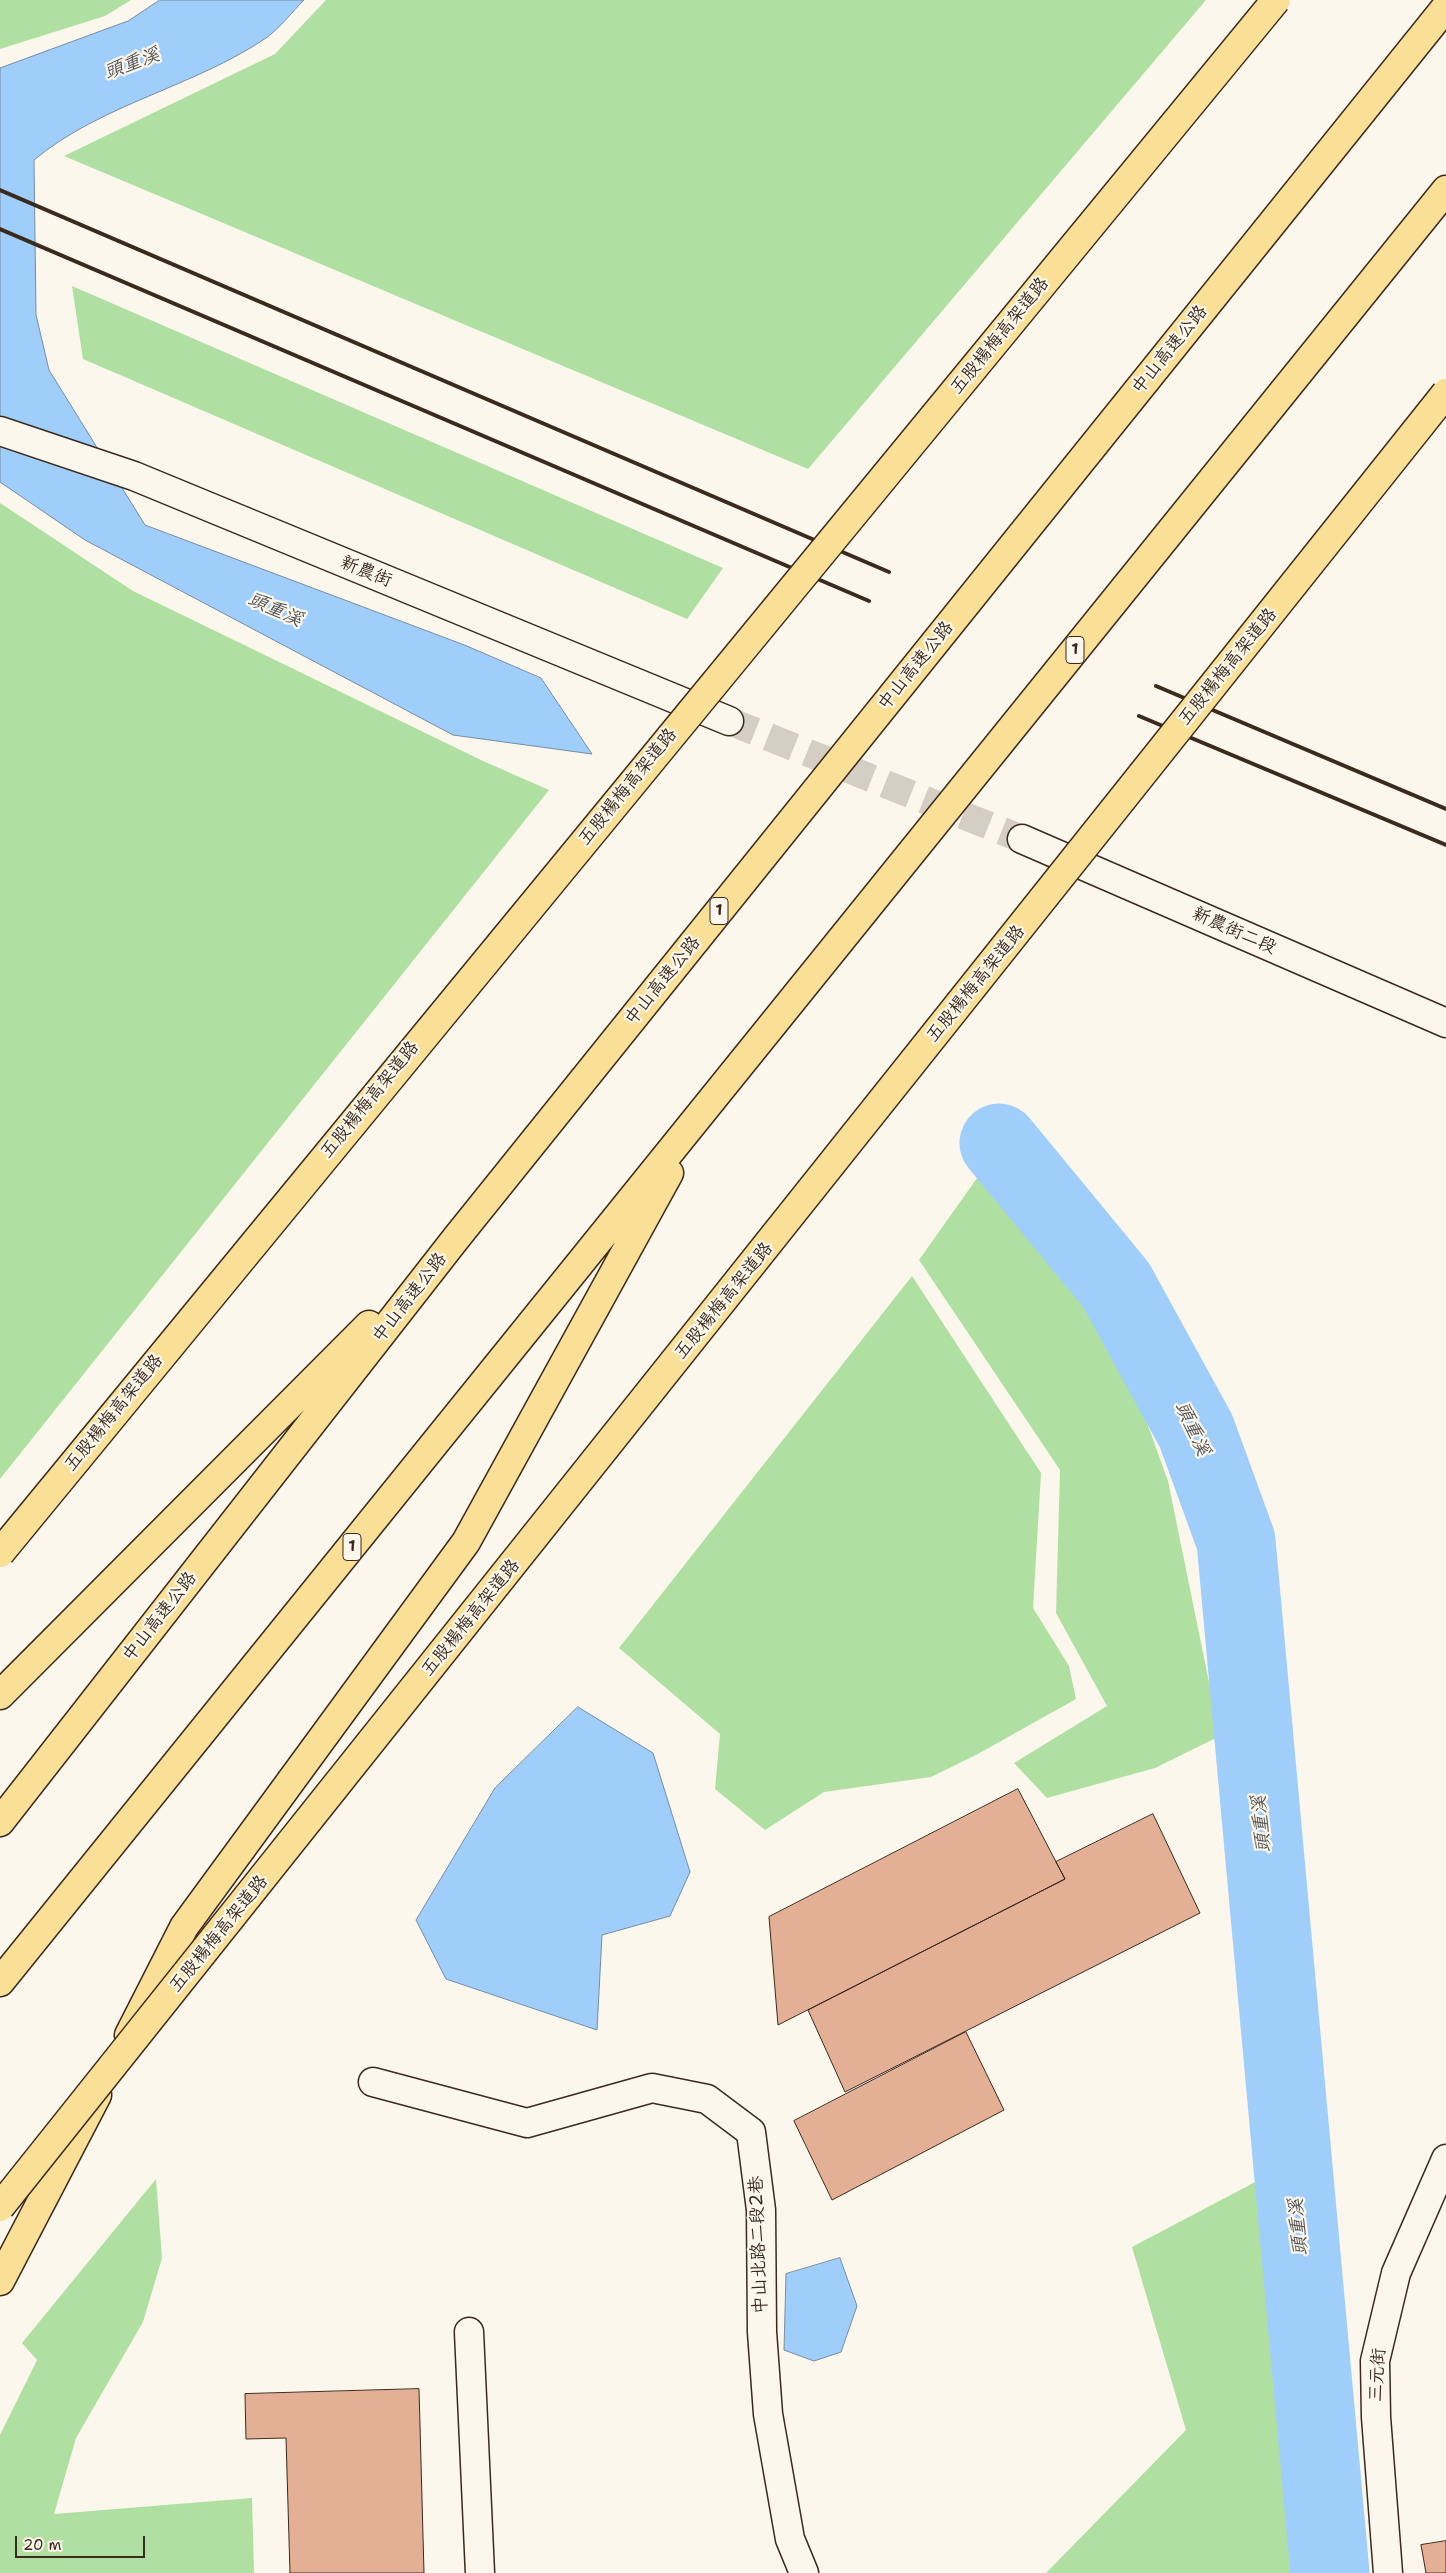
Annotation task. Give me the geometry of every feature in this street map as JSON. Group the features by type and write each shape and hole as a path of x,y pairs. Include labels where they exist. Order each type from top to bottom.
{"highway":[{"name":"五股楊梅高架道路","path":"0,1552 1276,0"},
{"name":"中山高速公路","path":"0,1822 457,1238 1446,7"},
{"name":"1","path":"0,1982 1446,190"},
{"name":"五股楊梅高架道路","path":"0,2207 1446,393"},
{"path":"0,2281 184,1928 466,1542 704,1111"},
{"path":"0,1696 457,1238"}],"street":[{"name":"新農街","path":"0,431 134,476 729,721"},
{"name":"新農街二段","path":"1022,839 1446,1023"},
{"name":"中山北路二段2巷","path":"373,2082 527,2123 652,2088 707,2099 751,2132 762,2210 762,2332 768,2414 790,2540 804,2573"},
{"name":"三元街","path":"1388,2573 1376,2417 1375,2360 1396,2273 1446,2159"},
{"path":"469,2332 480,2573"}],"green space":[{"path":"0,0 131,0 105,16 0,49"},
{"path":"326,0 1206,0 808,469 64,156 275,54"},
{"path":"72,286 723,568 687,619 83,359"},
{"path":"0,503 133,591 483,761 549,790 0,1479"},
{"path":"982,1171 1117,1340 1168,1481 1220,1736 1155,1768 1047,1798 1014,1763 1107,1706 1056,1613 1060,1470 919,1260"},
{"path":"912,1276 1041,1473 1033,1608 1069,1666 1076,1699 976,1755 931,1777 824,1792 765,1830 715,1789 720,1734 619,1648"},
{"path":"156,2179 162,2258 143,2322 76,2438 54,2514 252,2498 254,2573 0,2573 0,2435 37,2360 22,2343"},
{"path":"1259,2180 1291,2497 1293,2573 1046,2573 1186,2430 1132,2247"}],"water":[{"path":"160,0 304,0 271,34 238,55 209,70 88,124 34,160 36,315 49,370 145,525 467,646 541,678 592,754 453,735 85,540 0,482 0,68 128,21"},
{"path":"578,1707 653,1753 690,1872 670,1916 602,1935 597,2030 446,1979 416,1920 495,1788"},
{"path":"840,2258 857,2306 841,2352 814,2361 784,2350 786,2274"}],"building":[{"path":"1018,1789 1065,1879 778,2025 769,1917"},
{"path":"1153,1814 1200,1913 845,2092 808,2010 1065,1879 1056,1862"},
{"path":"966,2032 1004,2110 832,2200 794,2121"},
{"path":"419,2389 424,2573 290,2573 286,2438 246,2439 245,2394"},
{"path":"1446,2541 1446,2573 1426,2573 1421,2545"}],"waterway":[{"name":"頭重溪","path":"999,1143 1116,1285 1196,1431 1236,1541 1330,2573"}],"tunnel":[{"path":"729,721 1022,839"}],"railway":[{"path":"0,190 889,572"},
{"path":"0,229 869,601"},
{"path":"1156,686 1446,809"},
{"path":"1139,716 1446,845"}]}
